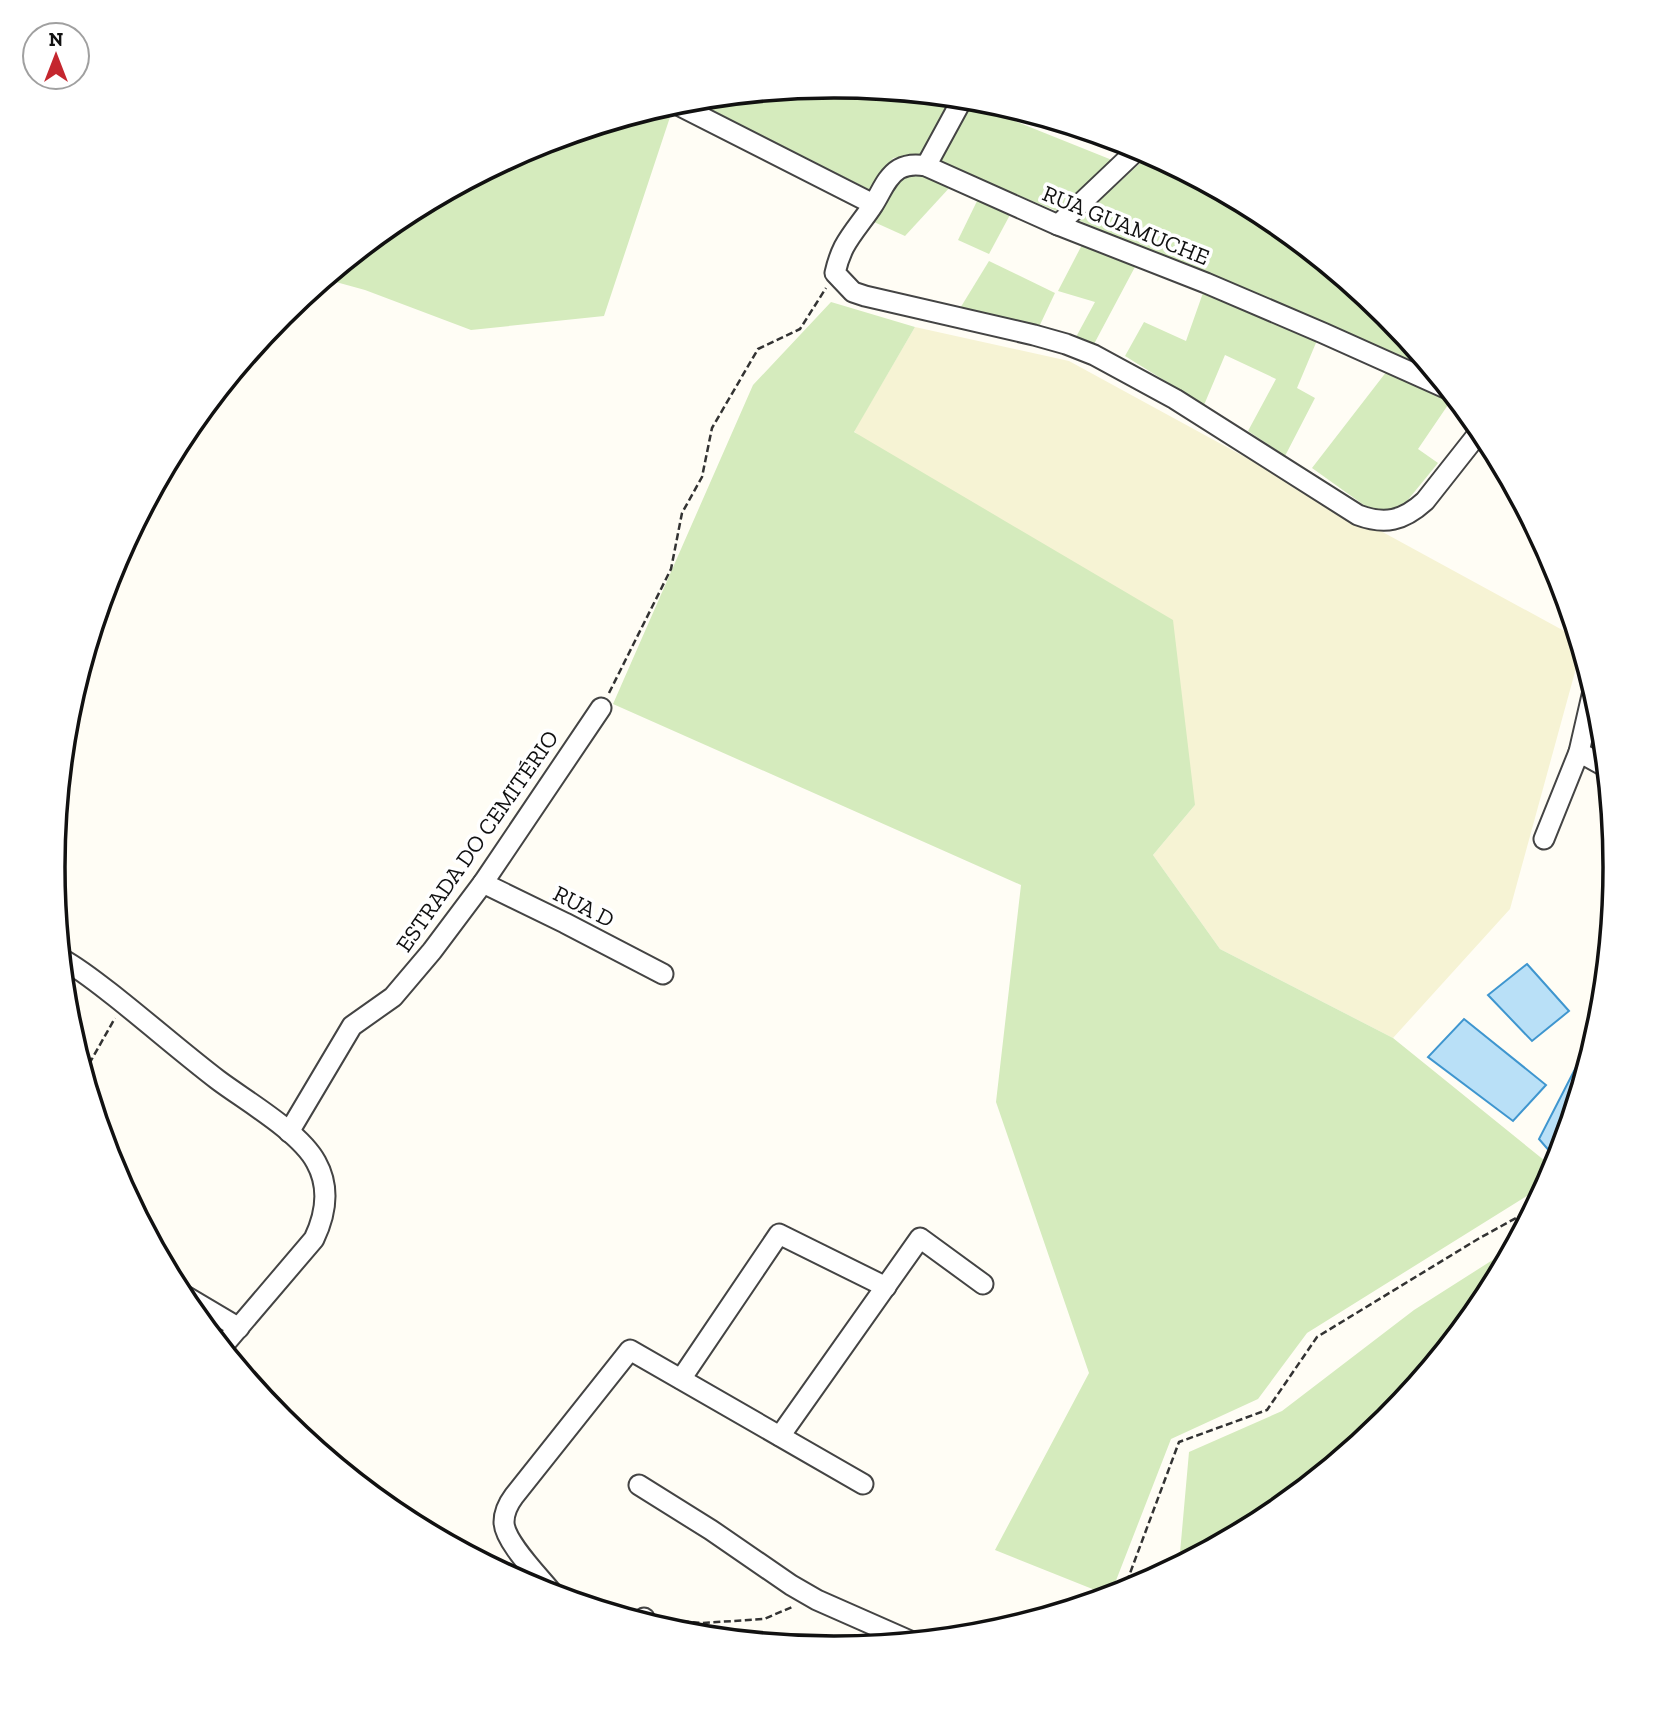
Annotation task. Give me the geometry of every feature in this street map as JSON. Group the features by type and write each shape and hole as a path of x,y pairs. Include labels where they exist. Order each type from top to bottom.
{"street":[{"path":"957,108 926,166 915,164 898,169 890,176 845,245 835,273 853,292 1034,335 1094,355 1164,393 1357,515 1370,519 1398,519 1416,510 1474,439"},
{"path":"691,112 873,204"},
{"path":"1058,225 1130,157"},
{"name":"RUA GUAMUCHE","path":"926,166 1058,225 1206,283 1429,380"},
{"name":"ESTRADA DO CEMITÉRIO","path":"289,1132 352,1026 393,998 432,951 483,883 601,708"},
{"path":"1544,839 1579,752 1588,715"},
{"path":"1579,752 1596,761"},
{"name":"RUA D","path":"483,883 663,974"},
{"path":"71,965 289,1132 318,1164 326,1193 324,1212 314,1239 228,1340"},
{"path":"681,1379 779,1234 886,1287"},
{"path":"780,1436 920,1238 983,1284"},
{"path":"203,1307 239,1328"},
{"path":"540,1578 505,1531 508,1504 631,1350 863,1484"},
{"path":"639,1485 791,1585 894,1634"}],"path":[{"path":"601,708 671,569 682,513 702,477 712,429 758,349 800,328 835,273"},
{"path":"90,1062 123,1003"},
{"path":"1129,1577 1179,1442 1267,1410 1317,1338 1519,1216"},
{"path":"692,1623 764,1619 814,1598"}],"shaded area":[{"path":"915,327 1069,361 1566,632 1577,666 1510,909 1393,1038 1220,949 1153,855 1195,805 854,431"}],"green space":[{"path":"834,98 884,99 946,106 921,154 893,158 872,191 709,109 784,99"},
{"path":"967,110 1009,119 1112,160 1059,212 936,162"},
{"path":"670,116 604,316 471,330 365,290 336,282 407,227 449,201 540,156 635,124"},
{"path":"1141,162 1219,201 1302,257 1378,323 1420,370 1078,220"},
{"path":"914,172 951,186 905,236 874,222 895,179"},
{"path":"979,197 1011,213 989,254 958,240"},
{"path":"1084,241 1136,265 1094,344 1076,337 1095,302 1058,291"},
{"path":"989,261 1055,293 1038,329 959,310"},
{"path":"1204,290 1318,338 1297,388 1315,398 1285,456 1248,431 1276,379 1225,355 1204,405 1125,356 1144,322 1186,341"},
{"path":"831,302 915,327 854,432 1173,620 1195,805 1153,855 1220,949 1393,1038 1545,1161 1530,1194 1307,1333 1258,1399 1171,1439 1115,1583 1095,1590 995,1550 1089,1373 996,1102 1021,885 613,704 753,385"},
{"path":"1387,371 1440,394 1448,405 1418,449 1438,463 1398,512 1368,508 1312,468"},
{"path":"1497,1257 1444,1335 1378,1411 1302,1477 1261,1507 1180,1554 1189,1452 1282,1411 1414,1310"}],"water":[{"path":"1527,964 1569,1011 1532,1041 1488,995"},
{"path":"1464,1019 1546,1085 1513,1121 1428,1057"},
{"path":"1577,1065 1549,1150 1539,1139"}]}
